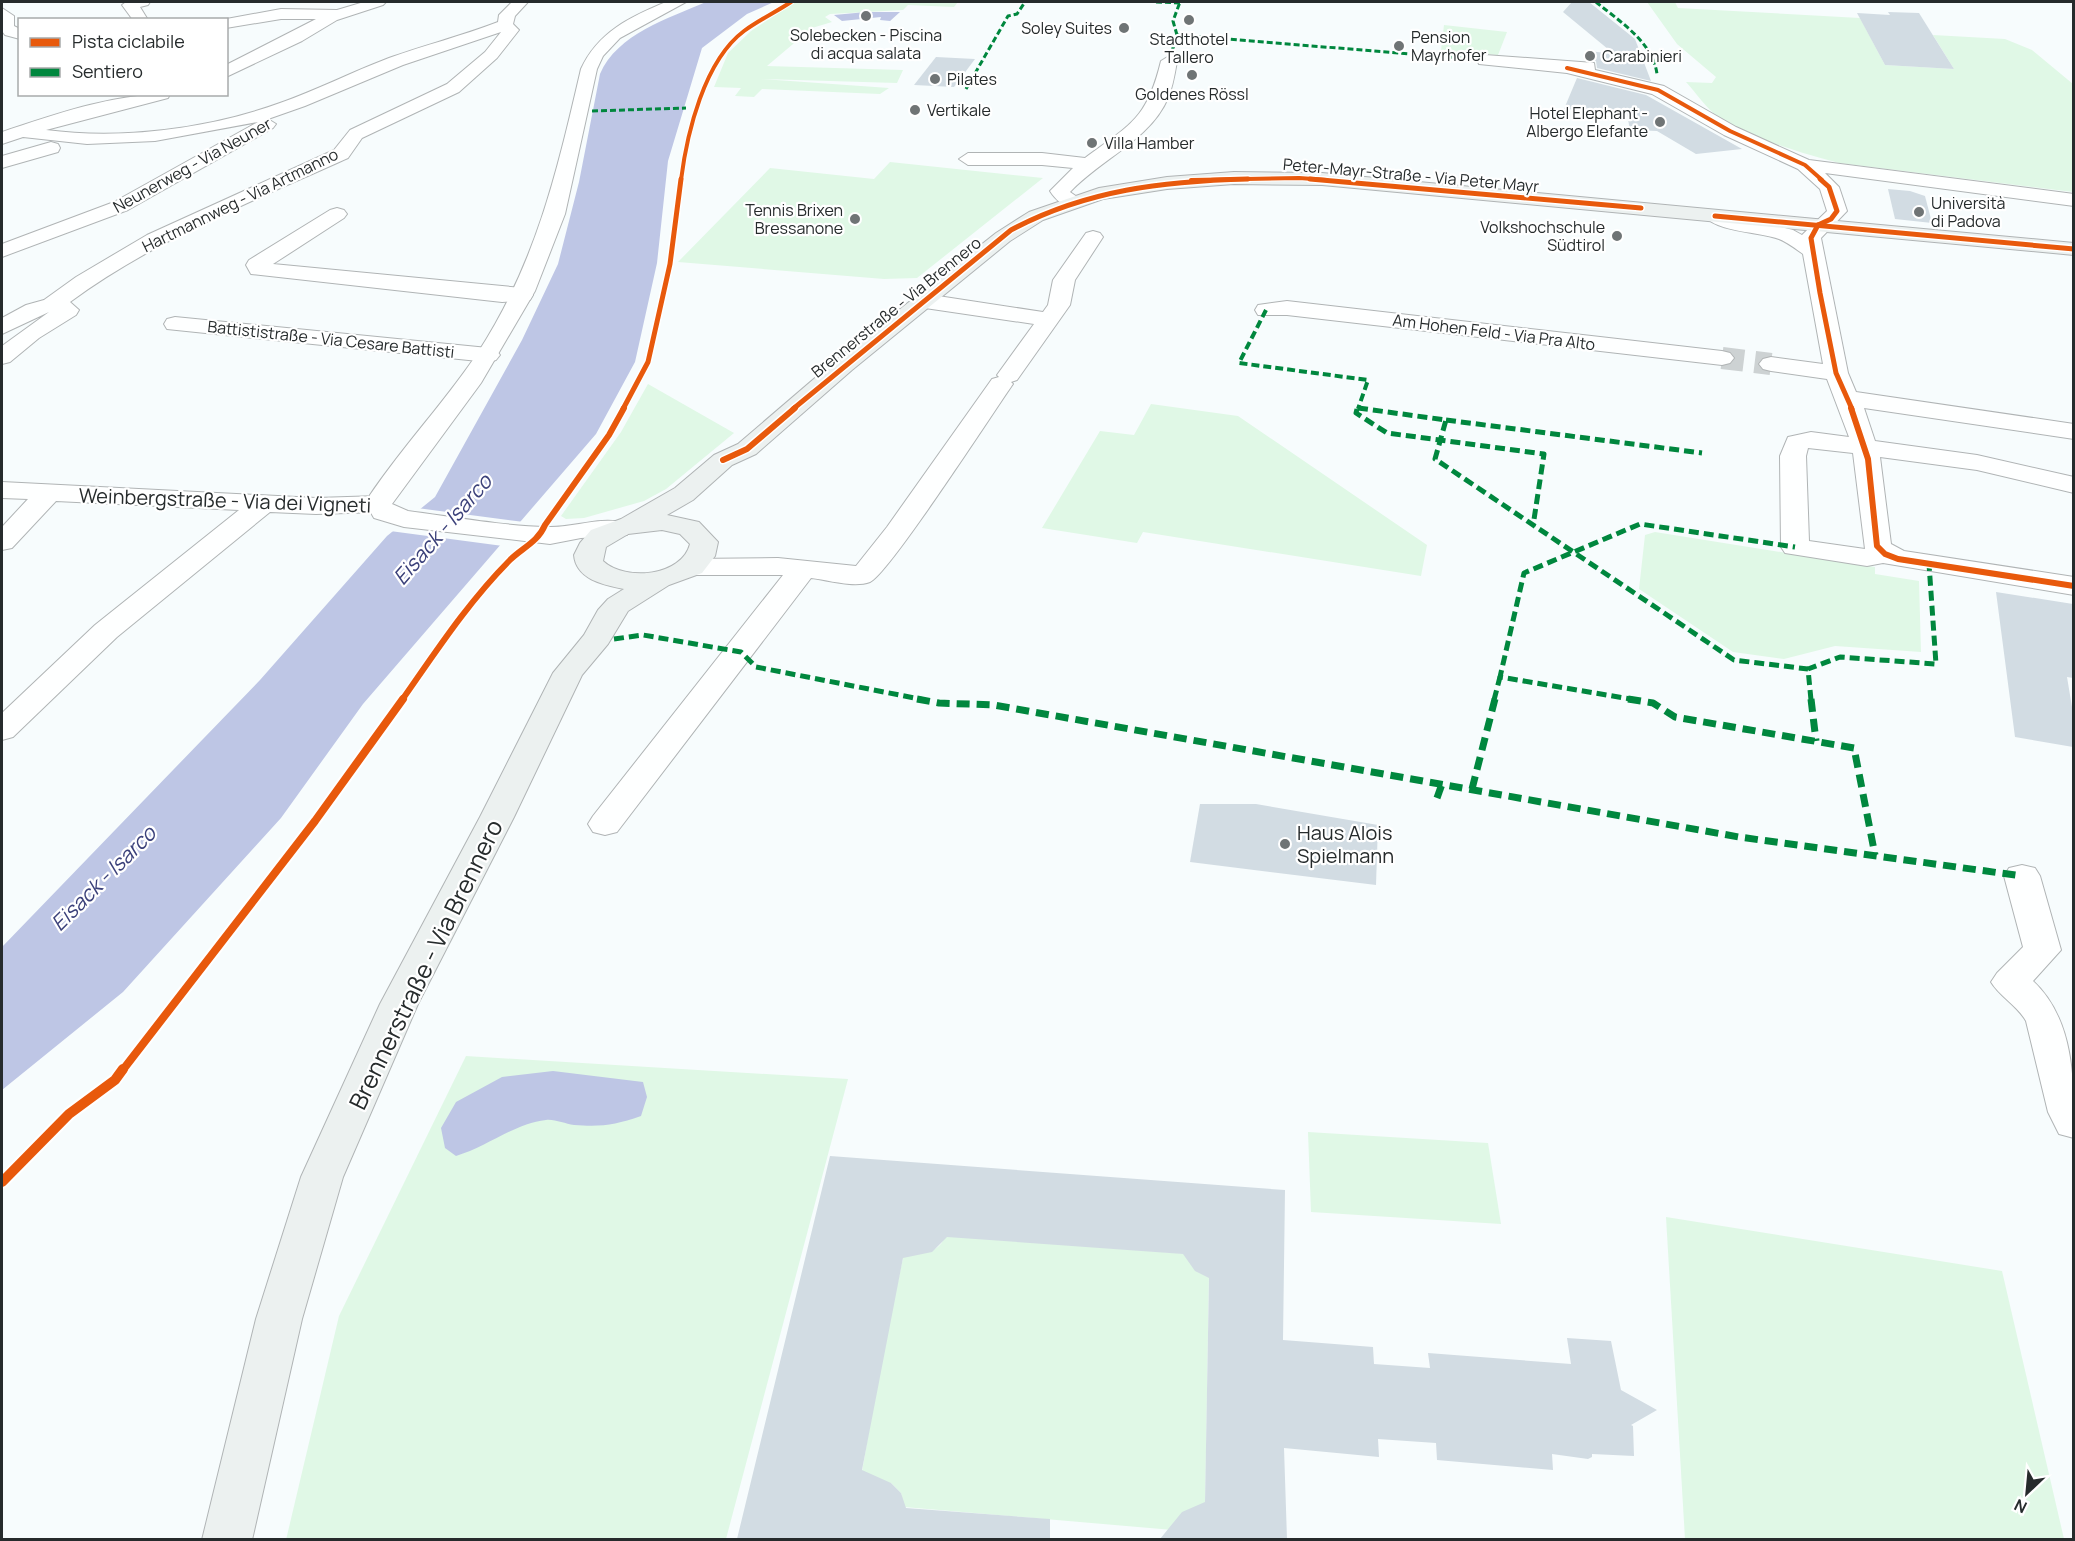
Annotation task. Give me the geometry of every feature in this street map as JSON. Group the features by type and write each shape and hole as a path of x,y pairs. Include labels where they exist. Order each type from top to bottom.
{"main road":[{"name":"Peter-Mayr-Straße - Via Peter Mayr","path":"1073,201 1124,189 1167,183 1280,177 1404,186 2073,249"},
{"name":"Brennerstraße - Via Brennero","path":"568,674 574,638 590,610 596,588 592,565 595,542 684,494 723,460 747,449 844,365 1011,230 1073,201"},
{"name":"Brennerstraße - Via Brennero","path":"228,1539 279,1319 321,1177 399,1004 497,817 568,674 597,638 608,616 618,605 660,579 690,567 705,550 698,513 702,499 740,463 747,449"},
{"name":"Brennerstraße - Via Brennero","path":"624,527 669,523 689,528 701,538"},
{"name":"Brennerstraße - Via Brennero","path":"592,565 618,579 660,579"}],"street":[{"path":"140,18 130,5 142,2"},
{"path":"228,71 288,42 333,15 378,2"},
{"name":"Hartmannweg - Via Artmanno","path":"51,305 92,276 154,241 341,154 356,134 446,92 491,55 511,30 505,25 507,15 520,2"},
{"name":"Battististraße - Via Cesare Battisti","path":"379,504 383,495 488,355 522,295 539,258 562,182 593,58 615,33 678,2"},
{"path":"2,14 6,16 6,27 11,32 18,34"},
{"path":"228,23 281,14 333,15"},
{"name":"Neunerweg - Via Neuner","path":"2,251 122,206 312,98 398,60 505,25"},
{"path":"1485,60 1567,68 1620,69 1657,82 1730,131 1805,165 2073,200"},
{"path":"1073,201 1064,197 1060,191 1086,164 1143,122 1159,100 1169,61"},
{"path":"1567,68 1617,82 1657,82"},
{"path":"2,138 63,118 154,96"},
{"name":"Neunerweg - Via Neuner","path":"24,132 81,139 169,134 243,120 312,98"},
{"name":"Neunerweg - Via Neuner","path":"2,162 81,139"},
{"path":"968,159 1042,159 1086,164"},
{"path":"1805,165 1829,187 1837,211 1831,219 1818,225 1811,238 1836,373 1868,459 1877,546 1885,554 1898,560 2073,586"},
{"path":"337,214 257,265 259,268 271,270 502,295 522,295"},
{"path":"1715,216 1742,225 1786,234 1813,251"},
{"name":"Brennerstraße - Via Brennero","path":"690,567 790,567 863,575 897,533 1059,305 1064,280 1093,237"},
{"name":"Brennerstraße - Via Brennero","path":"925,301 1047,319"},
{"path":"2,327 33,311 51,305 68,310 31,333 2,357"},
{"name":"Am Hohen Feld - Via Pra Alto","path":"1266,310 1287,308 1722,358"},
{"name":"Battististraße - Via Cesare Battisti","path":"175,324 488,355"},
{"path":"1771,364 1836,373"},
{"path":"1846,398 2073,432"},
{"path":"1885,554 1867,558 1795,547 1793,456 1797,442 1811,440 1921,454 2052,478 2073,486"},
{"name":"Weinbergstraße - Via dei Vigneti","path":"2,490 316,506 379,504 384,512 404,519 538,535 624,527"},
{"path":"2,542 49,493"},
{"path":"2,730 106,631 264,503"},
{"name":"Weinbergstraße - Via dei Vigneti","path":"538,535 592,565"},
{"name":"Brennerstraße - Via Brennero","path":"701,538 790,567"},
{"path":"605,824 790,567"},
{"path":"2022,876 2042,950 2010,982 2034,1002 2044,1021 2072,1116"}],"green space":[{"path":"795,2 958,2 954,7 908,5 903,10 830,14 825,17 832,22 812,28 767,66 903,70 897,83 761,79 889,88 880,94 762,89 754,97 735,96 741,88 714,87 728,53 751,31"},
{"path":"1647,2 1675,2 1678,8 1860,18 1885,65 1954,69 1933,35 2005,39 2032,50 2073,84 2073,192 1839,163 1793,150 1743,131 1718,117 1686,82 1712,83 1716,77 1677,44"},
{"path":"1444,25 1507,32 1498,55 1441,51"},
{"name":"Tennis Brixen Bressanone","path":"890,162 1043,178 917,278 884,279 678,262 770,168 874,179"},
{"path":"648,384 734,433 666,489 644,501 584,518 566,519 561,516 621,432"},
{"path":"1151,404 1238,416 1427,545 1421,576 1143,532 1137,543 1042,528 1100,431 1134,435"},
{"path":"1655,532 1875,567 1875,574 1919,581 1921,652 1835,646 1784,659 1733,652 1639,589 1645,535"},
{"path":"466,1056 848,1079 726,1539 286,1540 339,1316"},
{"path":"1308,1132 1488,1143 1501,1224 1311,1212"},
{"path":"1666,1217 2002,1271 2064,1539 1685,1539"},
{"path":"945,1236 1190,1254 1209,1275 1205,1508 1173,1530 904,1507 901,1493 891,1483 860,1483 882,1355 905,1249 929,1251 938,1247"}],"water":[{"name":"Eisack - Isarco","path":"706,2 774,2 747,14 702,48 668,161 657,263 635,362 596,434 363,704 281,818 123,992 2,1090 2,947 260,680 387,536 435,497 522,340 558,264 579,182 600,74 608,60 631,38 661,21"},
{"name":"Solebecken - Piscina di acqua salata","path":"900,12 890,21 880,20 881,17 842,21 834,15"},
{"path":"553,1071 643,1082 647,1097 641,1116 601,1125 574,1125 546,1120 522,1126 456,1156 445,1148 441,1128 456,1102 502,1077"}],"pier":[{"path":"417,508 524,522 503,546 390,531"}],"building":[{"path":"1572,2 1589,2 1635,39 1651,81 1597,68 1596,61 1585,60 1589,51 1614,54 1563,12"},
{"path":"1888,12 1919,13 1954,69 1885,65 1857,13 1890,15"},
{"path":"936,57 975,59 954,87 914,85"},
{"name":"Hotel Elephant - Albergo Elefante","path":"1577,78 1646,95 1742,149 1696,154 1657,131 1630,130 1627,114 1564,109"},
{"path":"1888,189 1910,191 1925,196 1932,223 1895,219"},
{"path":"1996,592 2073,604 2073,678 2067,677 2073,713 2073,747 2015,737"},
{"name":"Haus Alois Spielmann","path":"1200,804 1256,804 1378,825 1376,885 1190,862"},
{"path":"830,1156 1285,1190 1283,1340 1373,1347 1374,1364 1430,1368 1428,1353 1571,1364 1567,1338 1611,1341 1621,1390 1657,1410 1631,1425 1633,1426 1634,1456 1592,1454 1592,1457 1588,1459 1552,1454 1553,1470 1437,1460 1436,1443 1378,1439 1379,1457 1284,1448 1287,1539 1160,1539 1182,1512 1205,1502 1209,1278 1195,1271 1183,1254 947,1237 932,1252 903,1258 862,1470 891,1483 901,1493 906,1508 1050,1519 1050,1539 737,1539"}],"tunnel":[{"path":"1722,358 1771,364"}],"marked path":[{"path":"966,89 1008,16 1017,14 1025,2"},
{"path":"1156,2 1180,3"},
{"path":"1177,35 1173,21 1180,2"},
{"path":"1596,2 1624,24 1644,44 1656,64 1657,74"},
{"path":"1177,35 1485,60"},
{"path":"1169,61 1177,35"},
{"path":"592,111 686,108"},
{"path":"1266,310 1239,363 1368,380 1357,409 1446,420 1435,459 1734,660 1808,669"},
{"path":"1357,409 1356,413 1387,433 1544,454 1533,526"},
{"path":"1446,420 1702,453"},
{"path":"1795,547 1640,524 1524,573 1500,677 1653,703 1675,717 1854,748 1875,855"},
{"path":"1816,741 1808,669 1840,657 1936,664 1929,564"},
{"path":"614,639 643,635 741,652 756,667 939,703 994,705 1739,837 2022,876"},
{"path":"1472,789 1500,677"},
{"path":"1437,798 1442,784"}],"cycle path":[{"path":"2,1182 69,1114 115,1080 315,821 454,627 510,560 541,535 545,525 609,435 648,362 670,264 683,161 696,108 722,53 743,32 791,2"},
{"path":"1567,68 1658,90 1730,131 1805,165 1829,187 1837,211 1831,219 1818,225"},
{"path":"723,460 747,449 844,365 1011,230 1046,211 1099,194 1194,180 1299,178 1641,208"},
{"path":"1715,216 2074,249"},
{"path":"1818,225 1811,238 1820,293 1836,373 1856,419 1868,459 1877,546 1885,554 1898,559 2074,586"}],"place":[{"name":"Solebecken - Piscina di acqua salata","path":"866,16"},
{"name":"Stadthotel Tallero","path":"1189,20"},
{"name":"Soley Suites","path":"1124,28"},
{"name":"Pension Mayrhofer","path":"1399,46"},
{"name":"Carabinieri","path":"1590,56"},
{"name":"Goldenes Rössl","path":"1192,75"},
{"name":"Pilates","path":"935,79"},
{"name":"Vertikale","path":"915,110"},
{"name":"Hotel Elephant - Albergo Elefante","path":"1660,122"},
{"name":"Villa Hamber","path":"1092,143"},
{"name":"Università di Padova","path":"1919,212"},
{"name":"Tennis Brixen Bressanone","path":"855,219"},
{"name":"Volkshochschule Südtirol","path":"1617,236"},
{"name":"Haus Alois Spielmann","path":"1285,844"}]}
